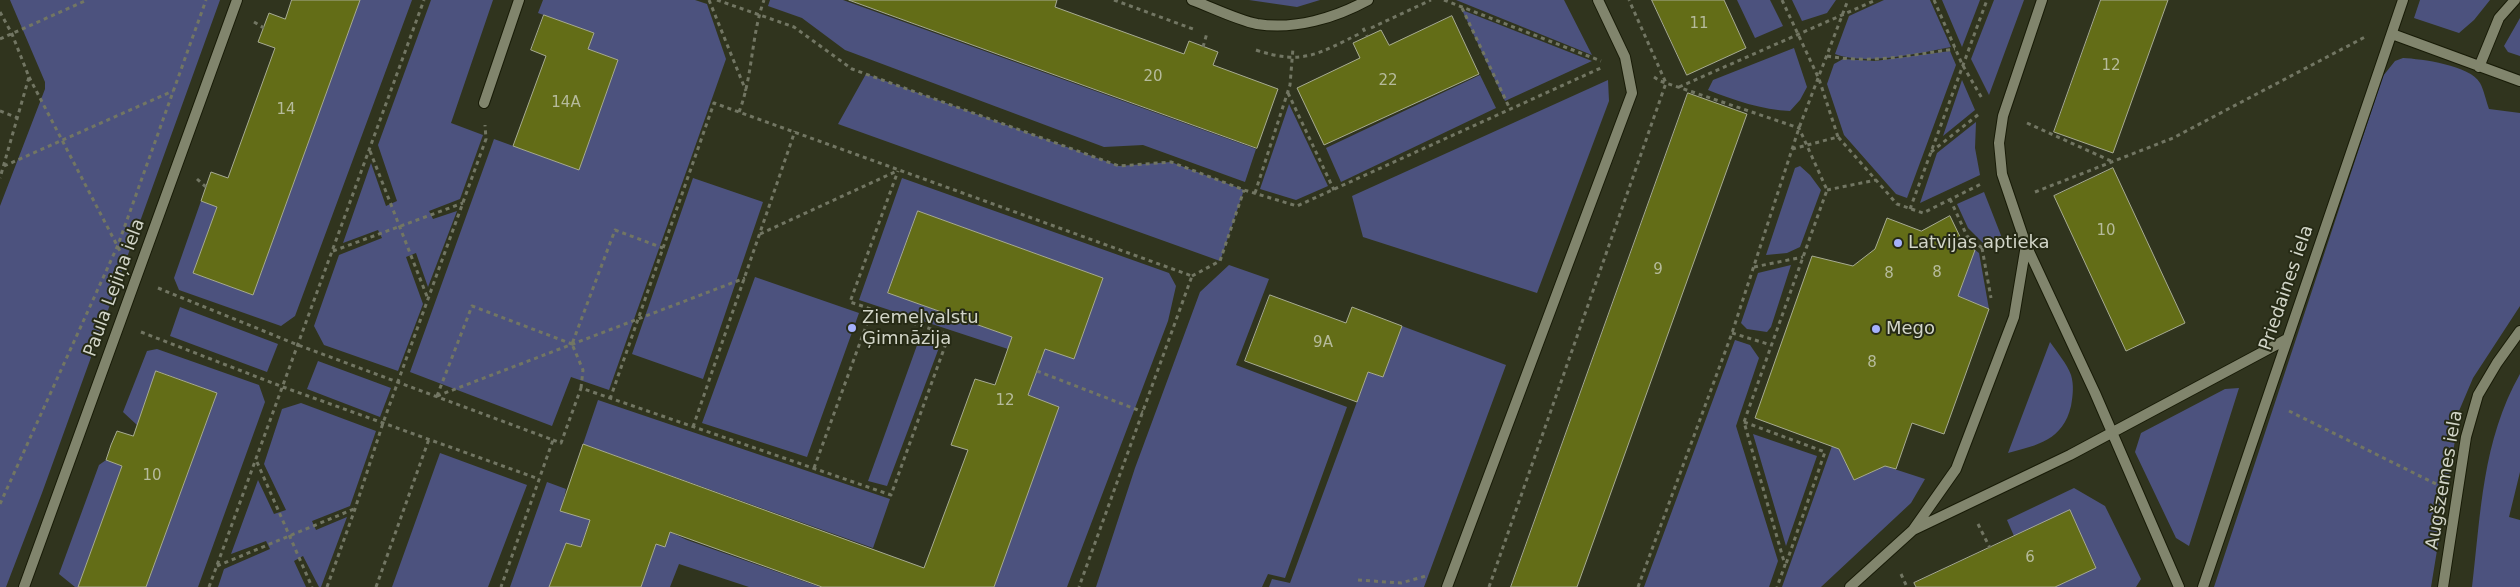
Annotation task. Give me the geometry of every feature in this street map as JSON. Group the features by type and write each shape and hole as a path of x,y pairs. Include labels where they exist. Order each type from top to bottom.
{"street":[{"name":"Paula Lejiņa iela","path":"24,587 238,0"},
{"path":"484,103 519,0"},
{"path":"1192,0 1256,24 1296,24 1345,13 1368,0"},
{"path":"1447,587 1632,93 1625,57 1598,0"},
{"path":"2042,0 2003,116 1999,143 2002,174 2026,245 2095,393 2179,587"},
{"name":"Priedaines iela","path":"2203,587 2403,0"},
{"path":"2480,67 2499,18 2515,0"},
{"path":"2392,34 2520,81"},
{"path":"1850,587 1913,530 1956,469 2014,317 2026,245"},
{"name":"Augšzemes iela","path":"2443,587 2466,437 2478,395 2497,363 2520,331"},
{"path":"1913,530 2070,455 2287,339"}],"path":[{"path":"0,39 87,0"},
{"path":"0,504 118,245 206,0"},
{"path":"209,587 257,461 424,0"},
{"path":"708,0 747,91"},
{"path":"717,0 794,28 852,69 1119,166 1171,162 1244,190 1297,206 1609,64 1444,0"},
{"path":"739,112 747,91 759,15 764,0"},
{"path":"1489,587 1666,83 1629,0"},
{"path":"1782,0 1819,79 1838,136 1897,204 1923,213 1981,183"},
{"path":"1638,587 1732,333 1799,128 1848,0"},
{"path":"1678,87 1876,0"},
{"path":"1934,0 1962,64"},
{"path":"1910,208 1987,0"},
{"path":"1461,7 1510,109"},
{"path":"0,12 12,34 29,77 135,279 298,345 561,443 581,388 583,370 572,344 615,230 663,248"},
{"path":"1254,193 1288,93 1296,24"},
{"path":"2035,192 2173,138 2372,33"},
{"path":"1827,56 1875,60 1910,57 1955,48"},
{"path":"1625,57 1666,83 1799,128 1827,190 1744,422 1785,565"},
{"path":"4,166 210,75"},
{"path":"0,178 29,77"},
{"path":"1288,93 1334,190"},
{"path":"327,587 383,422 486,139 484,103"},
{"path":"610,399 714,103 1192,276"},
{"path":"0,111 18,118"},
{"path":"1930,153 1980,114"},
{"path":"693,428 795,131"},
{"path":"1792,149 1838,136"},
{"path":"370,150 428,300"},
{"path":"760,234 898,171"},
{"path":"581,388 891,495 949,335 850,302 898,171"},
{"path":"1827,190 1876,180"},
{"path":"1079,587 1192,276 1220,261 1244,190"},
{"path":"1950,199 1967,236 1982,248 2010,243"},
{"path":"332,251 463,203"},
{"path":"1753,267 1803,257"},
{"path":"437,396 745,278"},
{"path":"437,396 472,306 572,344"},
{"path":"814,468 872,310"},
{"path":"119,324 283,387 539,479"},
{"path":"1732,333 1771,345"},
{"path":"1037,371 1143,412"},
{"path":"2266,400 2457,495"},
{"path":"1744,422 1825,452 1777,587"},
{"path":"376,587 429,439"},
{"path":"501,587 553,440"},
{"path":"257,461 312,587"},
{"path":"217,566 355,509"},
{"path":"1358,580 1401,583 1454,568"},
{"path":"1899,570 1907,587"}],"shaded area":[{"path":"10,0 220,0 42,493 6,587 0,587 0,206 45,89 45,82"},
{"path":"360,0 412,0 295,316 281,326 179,290 174,278 201,201 217,207 193,273 253,295"},
{"path":"431,0 493,0 451,123 483,135 460,199 429,211 433,219 457,211 428,287 416,253 406,257 423,304 398,371 324,345 314,326 339,255 382,238 378,230 343,243 371,163 386,206 397,201 378,145"},
{"path":"543,0 695,0 707,4 726,59 609,390 571,377 552,426 410,372 494,139 579,170 618,60 588,49 594,33 538,13"},
{"path":"770,0 843,0 1256,149 1245,182 1143,145 1104,147 845,50 802,18 768,6"},
{"path":"1249,0 1320,0 1297,7"},
{"path":"1456,0 1564,0 1592,55"},
{"path":"1737,0 1770,0 1783,26 1755,38"},
{"path":"1792,0 1836,0 1827,13 1802,21"},
{"path":"1884,0 1930,0 1951,47 1877,59 1862,59 1835,54 1849,16"},
{"path":"1942,0 1980,0 1962,47"},
{"path":"1994,0 2024,0 1989,95 1971,59"},
{"path":"2420,0 2490,0 2474,20 2459,33 2414,18"},
{"path":"1462,10 1592,61 1505,101"},
{"path":"2520,18 2520,56 2508,52 2504,46"},
{"path":"1794,48 1807,87 1800,100 1790,111 1748,104 1708,90 1713,80"},
{"path":"1950,51 1956,65 1907,198 1896,194 1844,135 1827,84 1834,64 1843,59 1875,61"},
{"path":"2403,58 2456,67 2475,77 2480,83 2489,109 2520,113 2520,306 2473,378 2456,418 2456,434 2431,587 2214,587 2383,76 2395,61"},
{"path":"866,74 1119,166 1171,162 1244,190 1220,261 838,124"},
{"path":"1480,75 1496,108 1341,182 1326,148"},
{"path":"1608,80 1609,101 1537,293 1363,237 1352,196"},
{"path":"1962,80 1975,110 1943,136"},
{"path":"1289,104 1328,186 1296,200 1260,189"},
{"path":"1976,122 1975,148 1980,175 1920,203 1937,153"},
{"path":"1800,166 1810,175 1821,190 1800,247 1787,253 1766,255 1795,168"},
{"path":"693,178 763,202 703,379 632,354"},
{"path":"902,178 1169,273 1176,286 1168,321 1067,587 994,587 1058,407 1028,395 1045,349 1074,359 1103,278 918,211 888,293 1012,337 1008,349 859,300"},
{"path":"1984,192 2002,238 1984,244 1968,228 1957,204"},
{"path":"1975,250 1979,253 1989,309 1958,296"},
{"path":"1229,265 1269,279 1236,365 1347,407 1285,578 1268,574 1262,587 1096,587 1135,468 1200,292"},
{"path":"1791,265 1771,327 1767,332 1747,329 1741,323 1758,273"},
{"path":"755,277 859,313 807,457 702,423"},
{"path":"180,307 278,344 267,372 170,336"},
{"path":"1402,326 1506,365 1424,587 1269,587 1272,579 1290,583 1368,372 1383,377"},
{"path":"920,337 940,345 887,486 868,481"},
{"path":"1735,340 1750,345 1759,358 1736,426 1778,561 1769,587 1644,587"},
{"path":"2050,342 2062,358 2072,379 2071,406 2067,417 2062,427 2048,439 2039,444 2008,453"},
{"path":"157,349 259,385 265,402 198,587 146,587 217,393 157,371 137,425 123,412 147,351"},
{"path":"318,361 391,388 380,417 307,389"},
{"path":"2520,374 2520,472 2509,517 2520,520 2520,587 2472,587 2481,505 2490,451 2507,399"},
{"path":"2239,388 2189,546 2176,538 2135,452 2141,433 2225,389"},
{"path":"598,400 890,499 873,548 583,444"},
{"path":"301,403 376,431 350,506 312,521 316,530 347,517 321,587 319,587 303,556 294,561 306,587 218,587 224,569 270,549 266,541 231,554 258,480 274,514 286,510 264,464 282,409"},
{"path":"1753,434 1817,456 1786,546"},
{"path":"1832,446 1839,449 1854,480 1885,466 1925,479 1911,503 1821,587 1782,587"},
{"path":"440,453 527,485 488,587 392,587"},
{"path":"106,460 122,466 78,587 75,587 59,574 99,465"},
{"path":"547,482 566,489 561,511 590,520 581,547 566,543 549,587 510,587"},
{"path":"2074,488 2105,506 2141,579 2136,587 2055,587 2096,567 2070,511 2014,536 2007,520"},
{"path":"670,532 687,540 820,587 749,587 679,564 670,587 641,587 656,544 665,546"}],"building":[{"path":"292,0 360,0 253,295 193,273 217,207 201,201 211,172 228,178 275,48 258,42 269,13 285,19"},
{"path":"849,0 1057,0 1055,7 1184,54 1189,41 1218,52 1213,65 1278,89 1257,148"},
{"path":"1652,0 1724,0 1746,48 1687,75"},
{"path":"2101,0 2168,0 2113,153 2054,132"},
{"path":"544,15 594,33 588,49 618,60 579,170 513,146 546,56 531,50"},
{"path":"1452,16 1479,74 1324,145 1297,88 1360,58 1353,43 1381,30 1389,45"},
{"path":"1688,93 1747,114 1577,587 1511,587"},
{"path":"2113,168 2185,323 2126,351 2054,196"},
{"path":"918,211 1103,278 1074,359 1045,349 1028,395 1059,407 994,587 822,587 670,532 665,547 656,544 641,587 549,587 566,543 581,547 590,520 560,511 583,444 924,568 968,450 951,445 975,379 995,385 1012,337 888,293"},
{"path":"1950,216 1965,247 1975,250 1958,296 1989,309 1944,434 1912,423 1896,469 1885,466 1854,480 1839,449 1755,418 1812,256 1853,266 1875,249 1887,218 1921,231"},
{"path":"1270,295 1346,323 1352,307 1402,326 1383,377 1368,372 1357,402 1245,361"},
{"path":"156,371 217,393 146,587 78,587 122,466 106,460 111,445 117,431 133,436"},
{"path":"2070,510 2096,568 2055,587 1916,587 1914,583"}],"place":[{"name":"Latvijas aptieka","path":"1898,243"},
{"name":"Ziemeļvalstu Ģimnāzija","path":"852,328"},
{"name":"Mego","path":"1876,329"}]}
